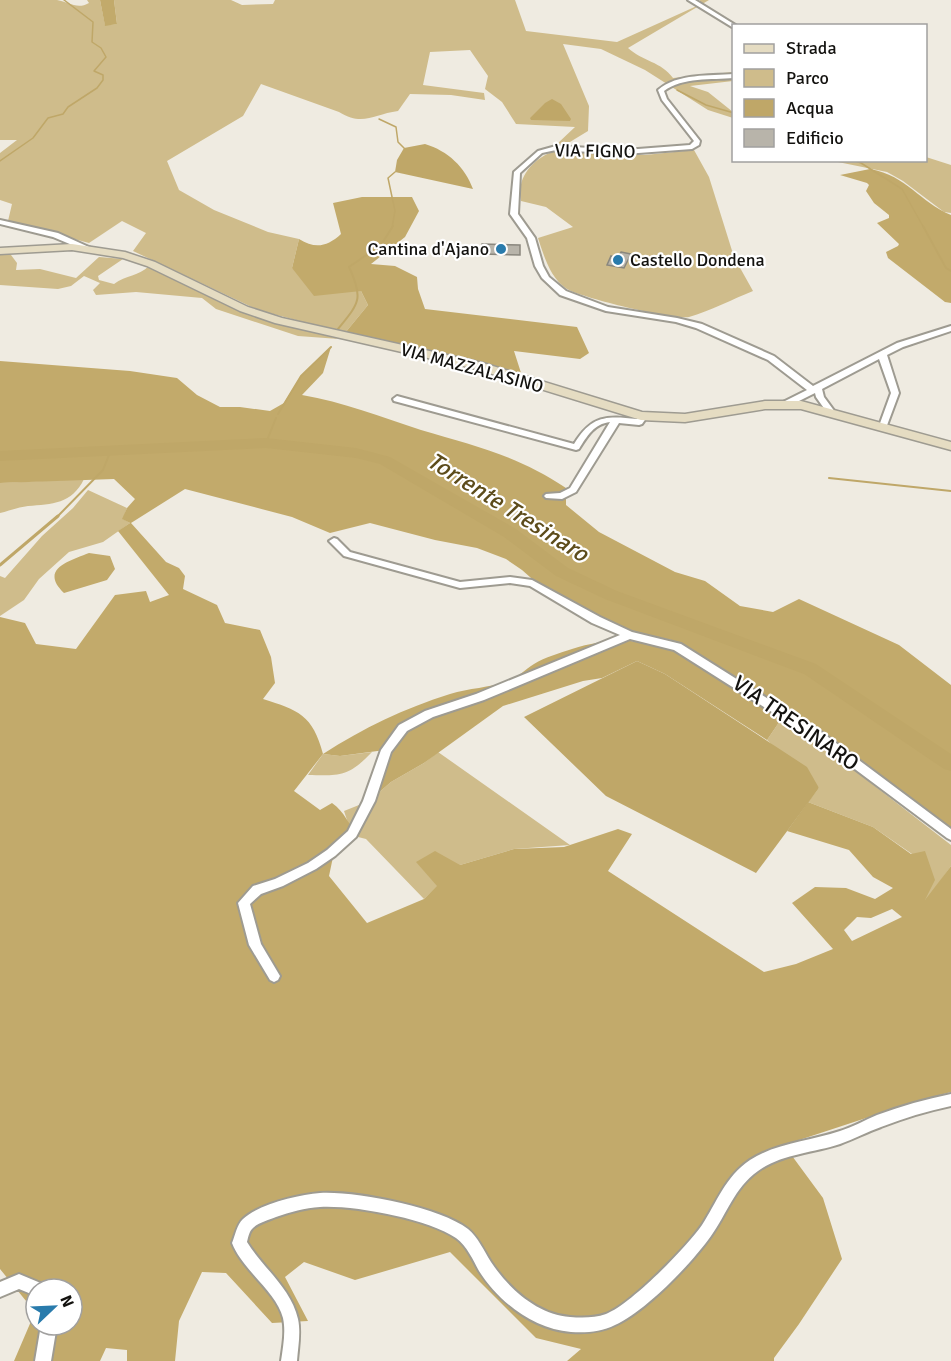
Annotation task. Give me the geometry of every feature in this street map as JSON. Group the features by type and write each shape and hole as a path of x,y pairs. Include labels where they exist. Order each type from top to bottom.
{"main road":[{"name":"VIA MAZZALASINO","path":"0,250 87,248 124,255 151,264 244,309 279,321 479,366 643,417 685,418 786,404 831,412 951,446"}],"street":[{"path":"691,0 732,25"},
{"name":"VIA FIGNO","path":"732,76 680,82 670,84 662,90 664,99 697,141 697,144 692,147 625,153 556,148 534,155 520,168 515,177 514,214 531,238 539,266 546,278 563,293 606,309 669,318 699,326 771,357 815,388"},
{"path":"0,222 55,235 87,248"},
{"path":"786,404 882,354 920,337 951,328"},
{"path":"882,354 895,393 883,426"},
{"path":"815,388 831,412"},
{"path":"398,399 576,447 594,425 608,419 639,422 643,417"},
{"path":"549,496 562,496 573,490 616,420"},
{"name":"VIA TRESINARO","path":"334,542 346,554 460,585 510,580 532,584 596,620 629,634 677,646 820,737 951,836"},
{"path":"274,976 255,945 244,903 257,890 279,883 312,866 352,834 369,801 386,750 403,728 429,714 491,693 629,634"},
{"path":"289,1361 294,1330 286,1304 247,1258 239,1243 246,1225 268,1214 318,1200 335,1200 397,1210 440,1222 464,1236 496,1282 529,1311 561,1323 584,1325 611,1320 644,1294 696,1244 711,1224 732,1182 755,1164 838,1139 879,1121 930,1104 951,1100"},
{"path":"0,1290 19,1281 24,1283"},
{"path":"43,1361 47,1337"}],"green space":[{"path":"0,0 57,0 81,6 89,3 87,0 100,0 105,25 117,24 114,0 231,0 242,5 273,4 275,0 515,0 526,31 617,42 699,5 700,0 709,0 628,48 663,68 673,78 732,72 732,81 690,86 708,92 732,111 732,118 708,110 645,70 601,49 563,44 589,106 588,131 565,145 557,144 575,127 516,124 502,102 485,89 488,76 470,50 430,52 423,85 484,93 485,100 451,95 410,94 398,111 355,119 261,84 243,116 167,161 179,190 214,210 268,232 299,239 292,268 361,291 368,305 345,333 258,310 133,251 146,233 122,221 89,243 8,221 12,204 0,200 0,153 17,140 0,140"},
{"path":"694,150 709,177 734,257 753,291 689,317 680,317 608,303 567,289 556,279 548,266 538,238 573,227 546,207 521,201 521,184 533,164 554,151 645,155"},
{"path":"927,157 951,165 951,213 944,212 903,181 887,172 838,162 927,162"},
{"path":"0,255 11,255 17,263 16,270 40,269 76,278 99,257 123,259 98,276 99,280 114,284 149,266 262,318 339,339 298,336 216,309 202,298 136,292 96,295 93,290 100,283 84,276 71,286 58,289 0,285"},
{"path":"84,479 74,493 60,501 0,513 0,483"},
{"path":"88,490 127,508 123,519 130,523 103,542 69,552 39,579 24,600 0,616 0,576 5,578 42,536 73,508"},
{"path":"782,718 845,763 951,845 951,866 923,905 912,854 873,827 808,802 819,788 767,740"},
{"path":"372,752 357,766 344,773 308,775 323,754 340,756"},
{"path":"438,752 570,845 514,849 460,865 424,899 366,839 358,837 348,823 344,811 369,801 391,782"}],"shaded area":[{"path":"100,0 114,0 117,24 105,26"},
{"path":"870,169 894,177 940,210 951,215 951,303 945,302 888,258 886,252 899,244 877,223 889,218 889,215 874,203 866,191 869,185 867,183 840,175"},
{"path":"362,197 412,197 419,211 405,237 371,264 395,266 417,277 418,289 425,309 577,327 589,353 580,359 514,351 522,376 460,357 345,333 368,305 361,291 314,296 292,268 299,239 310,244 321,245 331,242 341,234 333,203"},
{"path":"331,347 323,373 302,395 347,406 514,460 566,488 566,505 599,532 675,572 705,581 740,606 773,612 799,599 899,645 951,685 951,831 825,736 688,647 671,640 627,630 539,585 506,559 477,548 370,523 330,533 292,517 185,489 131,523 166,562 179,568 185,576 183,589 217,605 225,623 260,630 271,657 275,683 263,699 295,711 309,722 323,754 294,791 320,810 332,803 344,815 358,837 333,857 329,876 367,923 424,899 437,886 416,862 435,851 460,865 514,849 564,847 618,829 632,834 608,871 764,972 796,964 833,949 792,903 815,887 846,888 875,899 893,888 873,877 849,850 787,831 808,802 873,827 911,854 925,851 935,880 925,900 951,866 951,1092 784,1145 823,1198 842,1259 774,1361 567,1361 581,1349 536,1338 450,1252 355,1280 304,1262 285,1277 308,1321 272,1323 226,1273 202,1272 179,1321 175,1361 127,1361 127,1350 106,1348 100,1361 14,1361 24,1337 84,1337 84,1277 24,1277 24,1298 0,1269 0,617 25,623 36,644 76,649 115,595 146,591 150,602 169,595 118,531 130,523 122,519 127,508 135,499 114,479 0,483 0,361 130,371 177,378 197,395 220,407 270,411 284,403 301,376","holes":["892,909 902,917 852,941 844,930 857,917 871,918"]},
{"path":"89,553 110,556 115,569 107,580 64,593 57,585 56,572 66,563"},
{"path":"632,641 659,646 684,656 732,684 782,718 767,740 665,674 637,661 602,678 583,681 503,706 424,763 391,782 369,801 385,750 340,756 323,754 369,727 401,712 457,692 508,681 548,657 603,642"}],"water":[{"path":"552,99 561,104 571,119 570,121 531,120 530,118 545,103"},
{"path":"425,144 455,161 470,181 473,189 395,172 397,160 404,148"},
{"path":"637,661 665,674 807,767 819,788 756,873 606,796 524,717"}],"building":[{"name":"Cantina d'Ajano","path":"482,244 520,245 520,255 481,254"},
{"name":"Castello Dondena","path":"621,252 631,254 624,268 607,265 611,256 618,258"}],"waterway":[{"path":"0,161 33,138 48,118 63,114 68,107 97,88 103,80 103,75 94,71 106,57 101,48 92,42 93,22 64,0"},
{"path":"677,90 706,105 732,112"},
{"path":"379,119 396,127 398,142 404,148"},
{"path":"858,162 902,189 924,228"},
{"path":"392,227 395,211 388,178 395,172"},
{"path":"923,226 946,268 951,271"},
{"path":"338,329 351,313 357,300 357,287 349,267 381,245 392,227"},
{"path":"278,414 301,376 331,347"},
{"path":"266,443 276,418"},
{"name":"Torrente Tresinaro","path":"0,456 266,443 356,453 385,460 510,533 562,572 611,595 810,669 951,764"},
{"path":"58,516 103,470 111,450"},
{"path":"829,478 951,491"},
{"path":"0,565 58,516"}],"place":[{"name":"Cantina d'Ajano","path":"501,249"},
{"name":"Castello Dondena","path":"618,260"}]}
